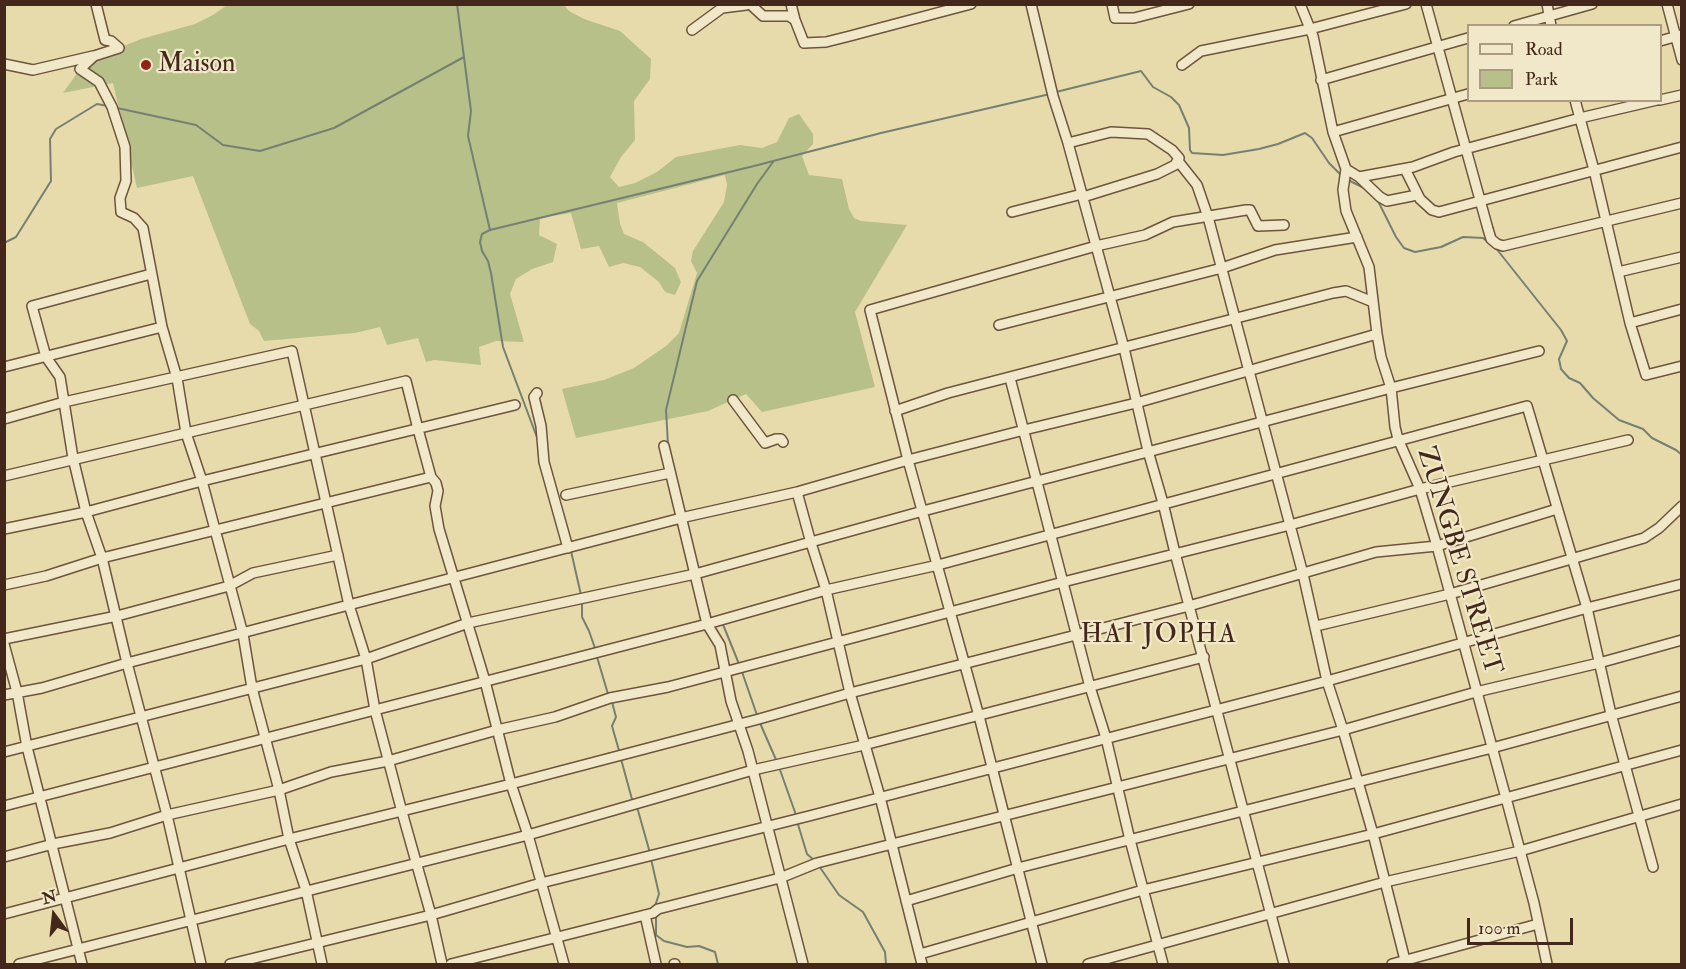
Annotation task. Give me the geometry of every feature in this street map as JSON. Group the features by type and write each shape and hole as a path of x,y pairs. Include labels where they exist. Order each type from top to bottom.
{"street":[{"path":"4,64 33,70 119,48 111,41 105,40 96,4"},
{"path":"791,4 804,43 826,42 971,4"},
{"path":"919,4 922,16"},
{"path":"1031,4 1052,91 1124,348 1148,452 1284,964"},
{"path":"1112,4 1115,18 1134,18 1188,4"},
{"path":"1300,4 1310,29 1333,132 1346,171 1359,177 1387,201 1417,195"},
{"path":"1182,65 1201,51 1310,29 1406,4"},
{"path":"1426,4 1454,98 1491,239 1497,244 1503,246 1682,203"},
{"path":"1547,4 1550,21"},
{"path":"1528,24 1550,21 1592,4"},
{"path":"1667,4 1679,36 1682,60"},
{"path":"692,30 722,8 747,5 763,16 789,16 795,20"},
{"path":"1662,40 1679,36"},
{"path":"1321,80 1467,38"},
{"path":"94,56 80,69 99,82 117,120 125,147 126,181 120,198 121,212 134,218 143,228 162,327 177,378 186,432 202,481 228,586 243,634 252,688 279,790 289,839 306,890 322,964"},
{"path":"1333,132 1467,94"},
{"path":"1662,99 1682,95"},
{"path":"1576,102 1630,323 1646,375 1682,366"},
{"path":"1359,177 1405,169 1467,149 1580,118 1650,102"},
{"path":"1068,144 1111,132 1148,134 1178,156 1178,161 1197,185 1236,319 1303,574 1327,681 1373,834 1406,963"},
{"path":"1405,169 1417,195 1426,206 1435,212 1682,147"},
{"path":"1012,212 1157,174 1175,165 1178,161"},
{"name":"ZUNGBE STREET","path":"1346,171 1343,190 1346,212 1369,267 1377,334 1381,357 1391,388 1398,439 1420,489 1437,546 1520,851 1547,964"},
{"path":"1042,964 993,768 908,460 870,310 1096,246 1145,235 1173,222 1250,210 1258,226 1284,225"},
{"path":"999,325 1109,295 1222,268 1275,250 1357,237"},
{"path":"1618,272 1682,256"},
{"path":"151,274 32,306 46,357 60,377 73,458 86,512 102,558 117,616 167,815 201,964"},
{"path":"895,411 948,393 1340,292 1346,291 1373,302"},
{"path":"1630,323 1682,309"},
{"path":"4,367 162,327"},
{"path":"4,695 42,688 127,663 682,518 797,492 908,460 1136,403 1377,334"},
{"path":"4,418 64,402 292,351 349,605 366,659 375,710 431,915 442,964"},
{"path":"4,752 366,659 468,623 695,574 923,511 1539,351"},
{"path":"1010,378 1090,687 1106,738 1163,964"},
{"path":"4,476 406,381 417,429 431,477 438,491 435,506 440,529 564,964"},
{"path":"537,393 534,397 541,426 544,462 568,548"},
{"path":"732,400 765,443 776,439 781,439 783,442"},
{"path":"4,529 86,512 202,481 515,405"},
{"path":"4,806 707,624 826,590 938,565 1275,472 1527,406 1587,608 1611,714 1653,867"},
{"path":"4,857 53,844 110,833 167,815 279,790 331,772 388,761 497,730 555,717 610,698 668,687 839,640 1290,525 1420,489 1542,458 1628,440"},
{"path":"664,446 707,624 720,645 731,701 753,770 803,964"},
{"path":"566,495 670,473"},
{"path":"4,585 46,576 102,558 431,477"},
{"path":"797,492 826,590 850,693 880,797 922,964"},
{"path":"1316,626 1450,594 1644,538 1659,528 1682,506"},
{"path":"4,914 1189,606 1376,552 1437,546 1557,509"},
{"path":"4,639 117,616 228,586 253,573 338,555"},
{"path":"230,964 431,915 541,883 1327,681 1462,642 1682,584"},
{"path":"451,964 780,878 817,863 1343,730 1476,692 1599,663 1682,640"},
{"path":"4,644 17,692 27,747 82,964"},
{"path":"19,964 416,862 528,836 753,770 864,745 1204,657"},
{"path":"906,902 1018,868 1492,748 1682,696"},
{"path":"920,954 1143,890 1373,834 1682,750"},
{"path":"1088,964 1385,882 1520,851 1682,804"},
{"path":"652,913 656,964"},
{"path":"1392,964 1406,963 1538,924"}],"green space":[{"path":"227,5 564,5 569,11 584,19 620,31 651,59 650,79 634,101 635,140 621,157 610,177 619,187 635,183 657,172 676,157 740,145 762,148 777,142 789,118 799,114 813,134 813,144 802,156 809,175 842,179 849,209 854,218 861,221 907,225 855,312 875,387 762,412 746,394 708,411 576,438 562,389 604,380 634,368 666,346 679,333 697,273 691,261 693,251 724,202 727,185 725,175 617,203 624,234 643,242 675,268 681,282 675,295 665,292 659,282 640,267 623,263 609,267 599,246 581,249 571,213 540,218 539,235 557,244 553,262 532,269 516,279 510,294 524,342 496,341 479,347 481,365 434,360 426,362 418,338 387,345 380,327 355,333 264,341 259,331 250,324 193,176 137,188 113,83 63,93 80,69 119,48 141,39 195,24"}],"waterway":[{"path":"457,4 471,111 468,136 490,230 881,133 1050,94"},
{"path":"117,108 196,125 223,145 260,151 334,128 464,57"},
{"path":"1056,92 1141,71 1153,87 1171,97 1179,105 1189,128 1192,153 1223,155 1259,149 1305,133 1312,138 1329,163 1341,175"},
{"path":"4,243 16,237 51,181 50,139 56,129 97,104 108,106"},
{"path":"668,445 666,410 697,281 773,162"},
{"path":"1348,180 1364,188"},
{"path":"1377,199 1404,248 1415,252 1441,247 1463,237 1483,238 1488,242"},
{"path":"490,230 482,234 480,242 491,273 503,347 538,440"},
{"path":"1495,247 1561,330 1567,341 1559,359 1561,369 1569,378 1580,383 1593,398 1619,420 1643,429 1652,438 1682,455"},
{"path":"571,551 581,595"},
{"path":"582,600 582,617 596,651"},
{"path":"707,605 711,618 713,618"},
{"path":"722,622 739,664"},
{"path":"597,657 608,694"},
{"path":"741,669 758,718"},
{"path":"612,702 616,717 612,726 620,754"},
{"path":"760,723 777,762"},
{"path":"621,759 633,803"},
{"path":"779,767 796,815"},
{"path":"637,807 650,853"},
{"path":"797,821 807,854 815,861"},
{"path":"651,859 659,894 655,906"},
{"path":"819,866 839,895 863,912 885,952 886,964"},
{"path":"656,915 656,935 664,941 687,947 699,946 715,952 718,964"}],"place":[{"name":"Maison","path":"146,65"}],"district":[{"name":"HAI JOPHA","path":"1159,636"}]}
